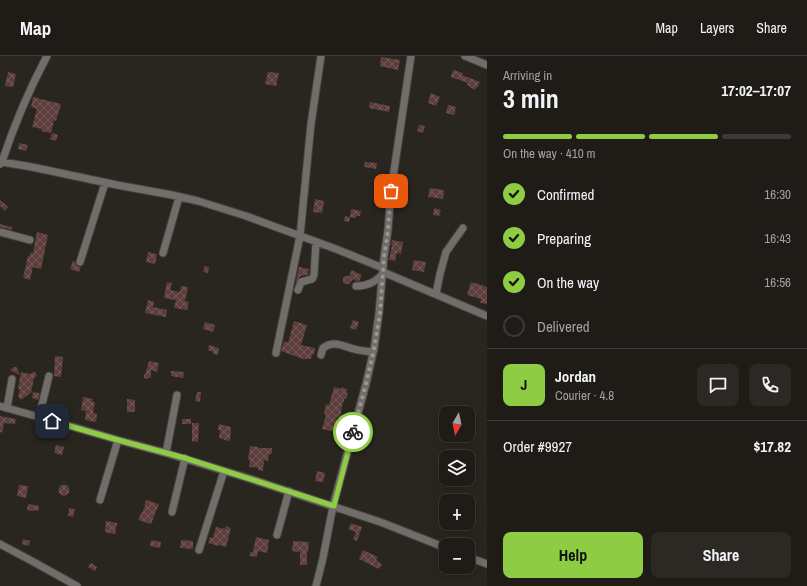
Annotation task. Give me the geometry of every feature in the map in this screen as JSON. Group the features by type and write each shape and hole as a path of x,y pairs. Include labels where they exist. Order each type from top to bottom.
{"street":[{"path":"47,56 21,110 1,163 32,167 179,197 223,208 360,258 383,271 487,316"},
{"path":"276,353 300,236 311,124 321,56"},
{"path":"316,586 334,506 366,384 380,313 391,191 411,56"},
{"path":"465,56 487,65"},
{"path":"80,262 106,183"},
{"path":"162,253 179,197"},
{"path":"436,294 446,252 463,228"},
{"path":"0,232 30,240"},
{"path":"298,290 300,282 312,279 314,275 316,242"},
{"path":"356,286 368,285 374,282 383,271"},
{"path":"321,355 323,348 326,345 333,344 373,352"},
{"path":"39,417 49,376"},
{"path":"12,379 3,407 118,440 166,452 252,479 383,523 439,545"},
{"path":"166,452 177,395"},
{"path":"100,500 118,440"},
{"path":"172,512 185,458"},
{"path":"199,550 224,471"},
{"path":"277,535 289,491"},
{"path":"0,544 77,586"},
{"path":"475,560 487,564"}],"building":[{"path":"381,57 400,60 398,70 380,66"},
{"path":"453,70 463,73 462,75 480,82 477,88 476,87 475,90 467,85 468,83 451,77"},
{"path":"8,72 16,74 13,87 5,86"},
{"path":"268,72 279,73 276,86 265,84"},
{"path":"431,93 440,97 436,106 428,103"},
{"path":"33,97 61,104 56,121 54,120 51,133 32,127 37,109 31,107"},
{"path":"370,102 390,106 389,112 369,108"},
{"path":"448,105 456,107 454,115 446,113"},
{"path":"419,125 425,126 423,133 417,131"},
{"path":"52,133 58,135 56,141 50,139"},
{"path":"19,143 28,145 26,151 18,149"},
{"path":"365,162 377,163 376,169 364,167"},
{"path":"430,188 444,190 443,199 428,197"},
{"path":"315,199 324,201 322,213 313,212"},
{"path":"0,200 8,207 5,211 0,206"},
{"path":"434,208 441,210 439,216 433,215"},
{"path":"351,209 361,211 360,216 356,216 356,218 350,217"},
{"path":"345,216 350,217 349,222 344,221"},
{"path":"0,224 12,227 11,230 0,227"},
{"path":"37,232 48,235 41,269 33,267 30,280 23,278 28,256 30,256 31,252 33,253"},
{"path":"392,240 403,242 401,254 397,253 395,261 389,260"},
{"path":"148,252 157,254 155,264 146,262"},
{"path":"414,260 426,262 424,272 412,270"},
{"path":"73,261 77,266 81,267 79,272 70,269"},
{"path":"205,266 209,267 208,273 203,272"},
{"path":"299,267 309,269 308,275 300,276 296,282"},
{"path":"352,270 362,275 359,281 353,279 349,284 343,283 343,278 345,276 349,276"},
{"path":"167,282 172,283 170,290 180,292 181,286 188,287 185,301 189,302 187,310 174,308 176,300 164,298"},
{"path":"471,282 487,287 487,304 480,303 481,299 467,295"},
{"path":"148,300 154,302 153,307 167,310 166,317 145,313"},
{"path":"353,320 359,322 356,330 350,328"},
{"path":"294,321 307,325 301,345 315,348 314,355 312,354 311,359 303,359 281,351 284,341 288,343"},
{"path":"205,322 215,325 213,332 203,329"},
{"path":"209,345 219,348 218,355 213,354 213,352 208,350"},
{"path":"55,356 63,357 61,377 54,376"},
{"path":"149,361 159,363 157,372 151,370 151,377 147,379 144,378 144,375"},
{"path":"14,367 17,368 20,375 10,370"},
{"path":"171,371 184,372 183,378 171,376"},
{"path":"21,372 30,374 35,372 37,375 34,378 31,393 20,399 18,396 20,389 18,389"},
{"path":"334,387 347,389 346,392 348,393 343,402 340,417 337,417 335,432 322,429 326,415 324,414 326,404 329,405"},
{"path":"33,392 40,393 38,400 32,398"},
{"path":"197,392 201,392 200,402 195,401"},
{"path":"83,397 93,399 92,402 95,402 93,413 97,414 96,422 85,420 86,411 81,410"},
{"path":"127,399 135,400 135,412 127,412"},
{"path":"0,416 16,419 15,424 4,423 2,433 0,432"},
{"path":"182,419 191,419 191,424 182,424"},
{"path":"192,423 199,423 198,442 192,441"},
{"path":"219,424 231,427 230,441 219,438"},
{"path":"56,445 64,447 62,455 54,453"},
{"path":"250,446 258,448 272,448 272,454 269,454 268,461 264,460 263,471 258,470 258,468 249,467 250,460 248,460"},
{"path":"317,471 325,473 323,482 315,481"},
{"path":"64,484 68,486 70,490 68,494 64,496 60,494 58,490 60,486"},
{"path":"19,485 28,486 26,498 17,496"},
{"path":"146,500 159,504 151,524 138,520 143,512"},
{"path":"28,504 39,506 38,511 27,510"},
{"path":"69,508 75,509 73,517 68,516"},
{"path":"106,521 117,523 115,534 105,532"},
{"path":"351,523 362,527 357,541 353,539 356,532 348,529"},
{"path":"226,526 231,528 226,547 208,543 210,537 213,538 216,527 225,529"},
{"path":"256,537 269,540 267,553 258,551 257,557 250,556 250,552 253,552"},
{"path":"23,539 30,541 29,546 22,544"},
{"path":"151,540 161,542 160,548 150,546"},
{"path":"181,540 193,541 193,549 180,548"},
{"path":"293,541 309,542 307,565 300,565 300,552 292,551"},
{"path":"363,550 378,557 376,560 382,565 379,569 359,559"},
{"path":"91,563 97,567 95,571 88,567"}],"way so far":[{"path":"353,432 374,349 380,313 391,191"}],"route":[{"path":"52,421 166,452 334,506 353,432"}]}
